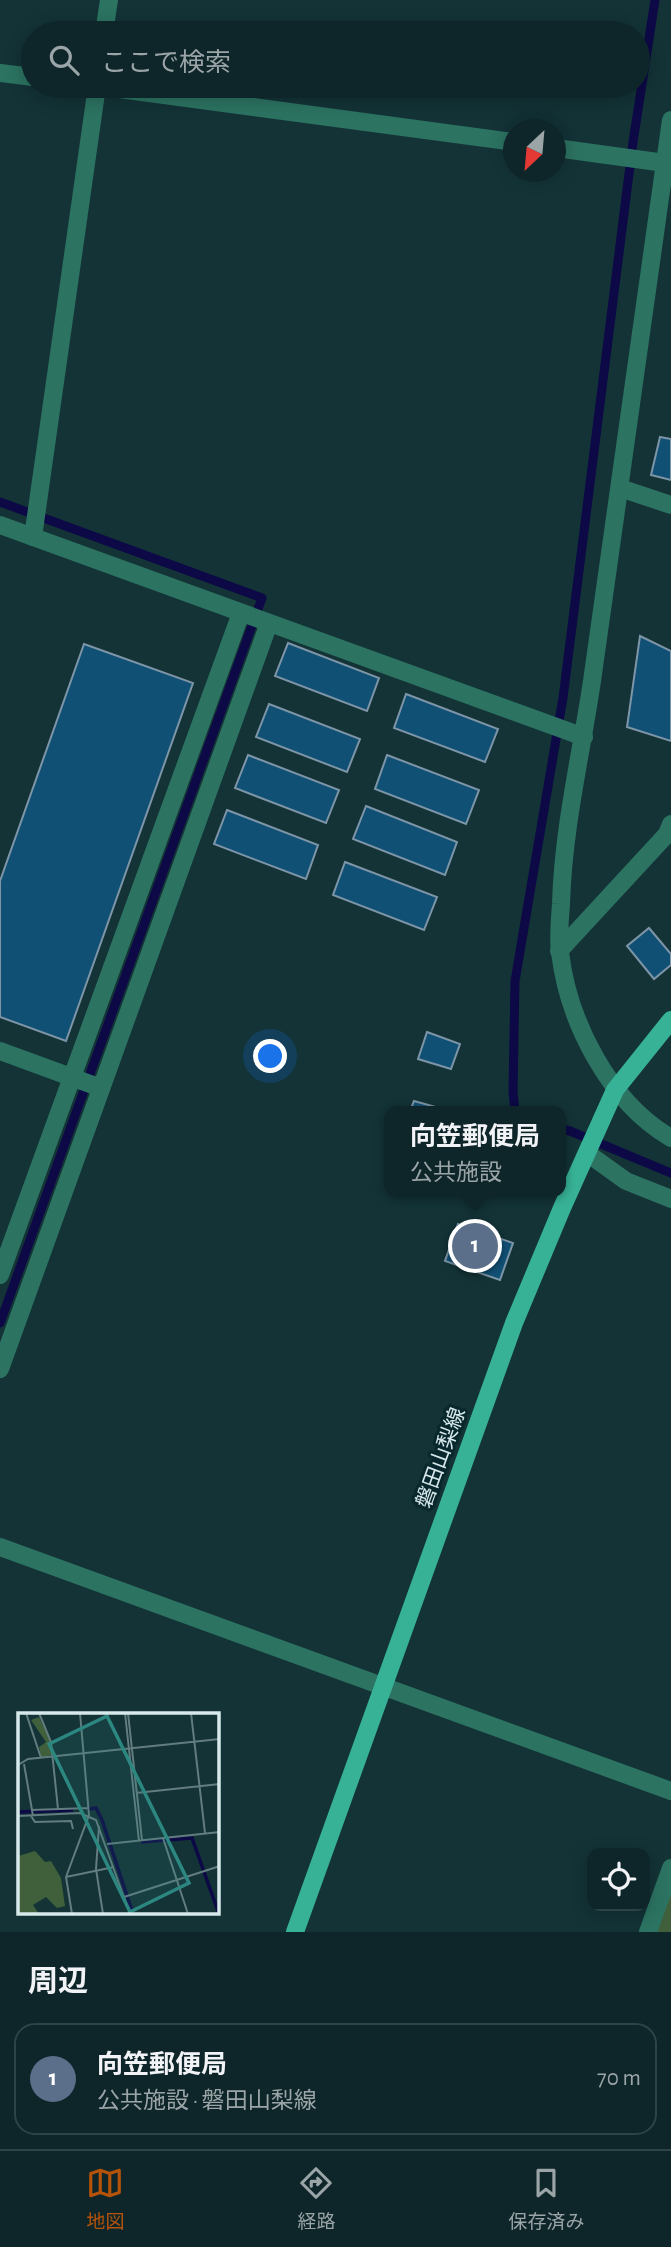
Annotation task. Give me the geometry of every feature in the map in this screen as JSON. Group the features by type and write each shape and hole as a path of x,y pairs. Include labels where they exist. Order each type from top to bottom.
{"main road":[{"name":"磐田山梨線","path":"295,1932 514,1323 615,1090 671,1020"}],"street":[{"path":"106,21 109,0"},
{"path":"0,73 21,76"},
{"path":"33,537 95,98"},
{"path":"186,98 503,141"},
{"path":"671,120 621,488 584,737 562,863 559,951 573,1007 592,1051 615,1090 654,1128 671,1138"},
{"path":"566,150 665,163"},
{"path":"621,488 671,505"},
{"path":"0,525 584,737"},
{"path":"0,1275 241,613"},
{"path":"0,1369 269,623"},
{"path":"559,951 667,834 671,824"},
{"path":"0,1051 101,1088"},
{"path":"587,1153 626,1181 671,1199"},
{"path":"0,1547 671,1791"},
{"path":"648,1932 671,1868"}],"green space":[{"path":"671,1868 671,1932 648,1932"}],"building":[{"path":"660,437 671,439 671,480 651,475"},
{"path":"640,636 671,651 671,741 627,727"},
{"path":"288,643 379,678 367,711 275,676"},
{"path":"84,644 193,683 66,1041 0,1017 0,881"},
{"path":"406,694 498,729 485,762 394,728"},
{"path":"269,704 360,739 347,772 256,737"},
{"path":"248,755 339,790 326,823 235,788"},
{"path":"387,755 479,790 466,824 375,789"},
{"path":"366,806 457,842 445,875 353,839"},
{"path":"227,810 318,845 306,879 214,844"},
{"path":"345,862 437,897 424,930 333,895"},
{"path":"649,928 671,954 671,965 654,979 627,946"},
{"path":"427,1032 460,1044 451,1069 418,1059"},
{"path":"414,1101 432,1106 412,1106"},
{"path":"458,1224 513,1243 500,1280 445,1261"}],"waterway":[{"path":"650,32 655,0"},
{"path":"514,1106 515,981 563,698 640,98"},
{"path":"0,502 262,598 0,1323"},
{"path":"566,1130 671,1173"}],"place":[{"name":"向笠郵便局","path":"475,1246"}]}
